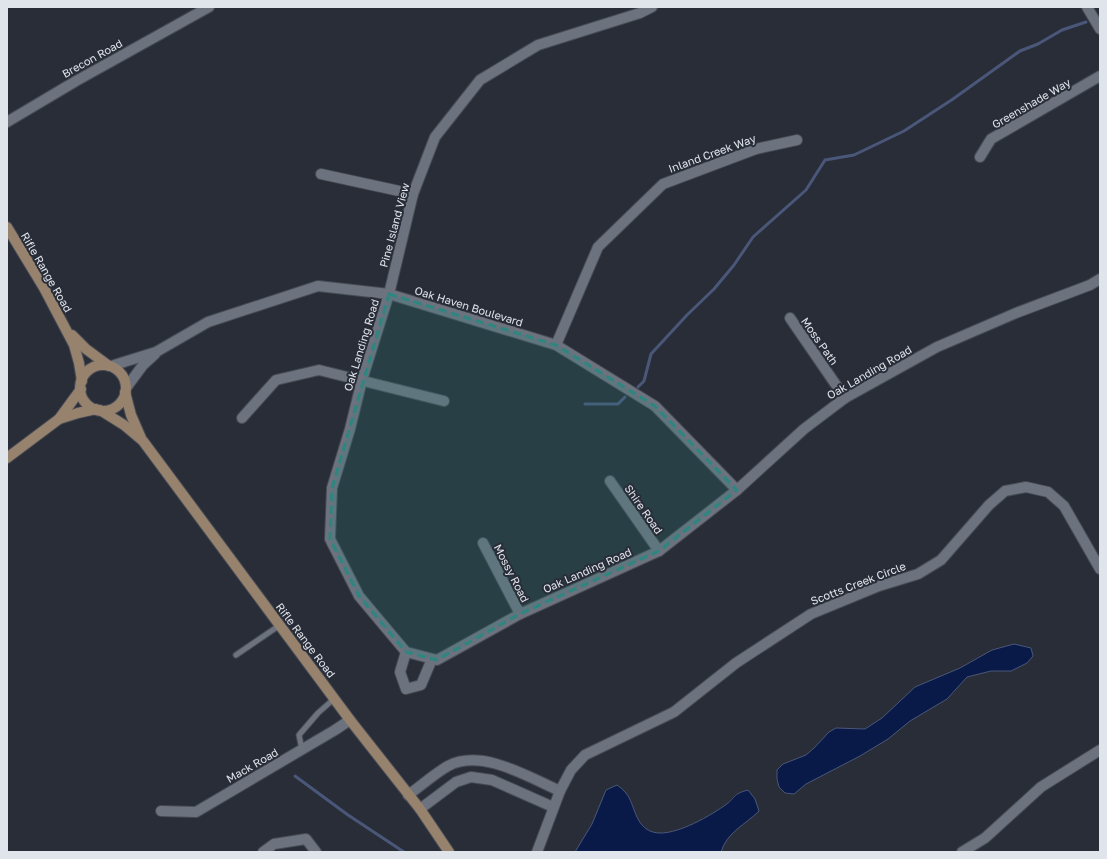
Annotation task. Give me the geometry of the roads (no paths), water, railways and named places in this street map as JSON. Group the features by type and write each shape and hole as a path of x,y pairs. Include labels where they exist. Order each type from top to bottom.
{"main road":[{"name":"Rifle Range Road","path":"7,226 44,288 74,345 79,363 81,385"},
{"name":"Rifle Range Road","path":"66,329 86,349 110,366"},
{"path":"7,458 59,419 75,414 111,409 116,406 124,397 126,390 125,381 122,375 110,366 95,366 85,375 81,385 59,419"},
{"path":"81,385 84,399 91,407 98,410"},
{"name":"Rifle Range Road","path":"126,390 131,415 143,442"},
{"name":"Rifle Range Road","path":"98,410 124,425 143,442 350,720 420,809 449,852"}],"street":[{"name":"Brecon Road","path":"7,122 77,80 209,7"},
{"name":"Pine Island View","path":"389,294 413,194 435,137 480,80 538,45 640,13 652,7"},
{"path":"1086,7 1100,29"},
{"name":"Greenshade Way","path":"980,157 991,139 1100,76"},
{"name":"Inland Creek Way","path":"556,345 598,247 663,184 756,149 797,140"},
{"path":"321,174 413,194"},
{"name":"Oak Landing Road","path":"432,659 437,660 520,614 659,551 737,490 804,429 845,398 937,346 1016,313 1090,285 1100,279"},
{"name":"Oak Haven Boulevard","path":"110,366 156,352 208,322 318,286 389,294 556,345 655,406 737,490"},
{"name":"Oak Landing Road","path":"389,294 362,380 350,429 332,488 330,539 359,596 406,652"},
{"name":"Moss Path","path":"790,318 845,398"},
{"name":"Oak Haven Boulevard","path":"126,390 143,365 156,352"},
{"path":"242,418 276,380 320,370 444,401"},
{"name":"Shire Road","path":"610,481 659,551"},
{"name":"Scotts Creek Circle","path":"537,852 560,791 571,770 585,755 674,712 736,663 811,614 879,586 918,574 941,560 989,505 1005,491 1026,487 1048,492 1064,506 1090,554 1100,569"},
{"name":"Mossy Road","path":"483,543 520,614"},
{"path":"406,652 432,659 421,685 406,689 400,672 406,652"},
{"name":"Mack Road","path":"161,811 196,812 350,720"},
{"path":"962,852 985,838 1041,787 1100,750"},
{"path":"408,795 448,766 470,759 497,763 560,791"},
{"path":"420,809 456,782 472,777 492,780 553,807"},
{"path":"263,852 274,844 306,839 316,852"}],"lane":[{"path":"236,655 280,625"},
{"path":"302,750 299,735 318,713 334,698"}],"water":[{"path":"1014,644 1031,648 1033,656 1027,663 1011,671 991,671 967,677 947,699 910,721 888,739 860,756 806,784 794,794 785,793 779,787 777,770 783,764 806,755 829,732 836,728 865,729 882,718 915,687 960,668 992,650"},
{"path":"617,785 628,795 640,823 650,831 658,833 678,830 699,821 724,806 737,795 748,790 755,799 759,811 732,834 721,852 575,852 592,824 606,790"}],"waterway":[{"path":"638,387 644,381 651,354 687,315 714,289 734,265 753,237 806,190 825,160 854,155 904,131 953,99 1020,51 1038,44 1062,30 1086,22"},
{"path":"585,404 618,404 625,397"},
{"path":"295,776 348,815 404,852"}]}
